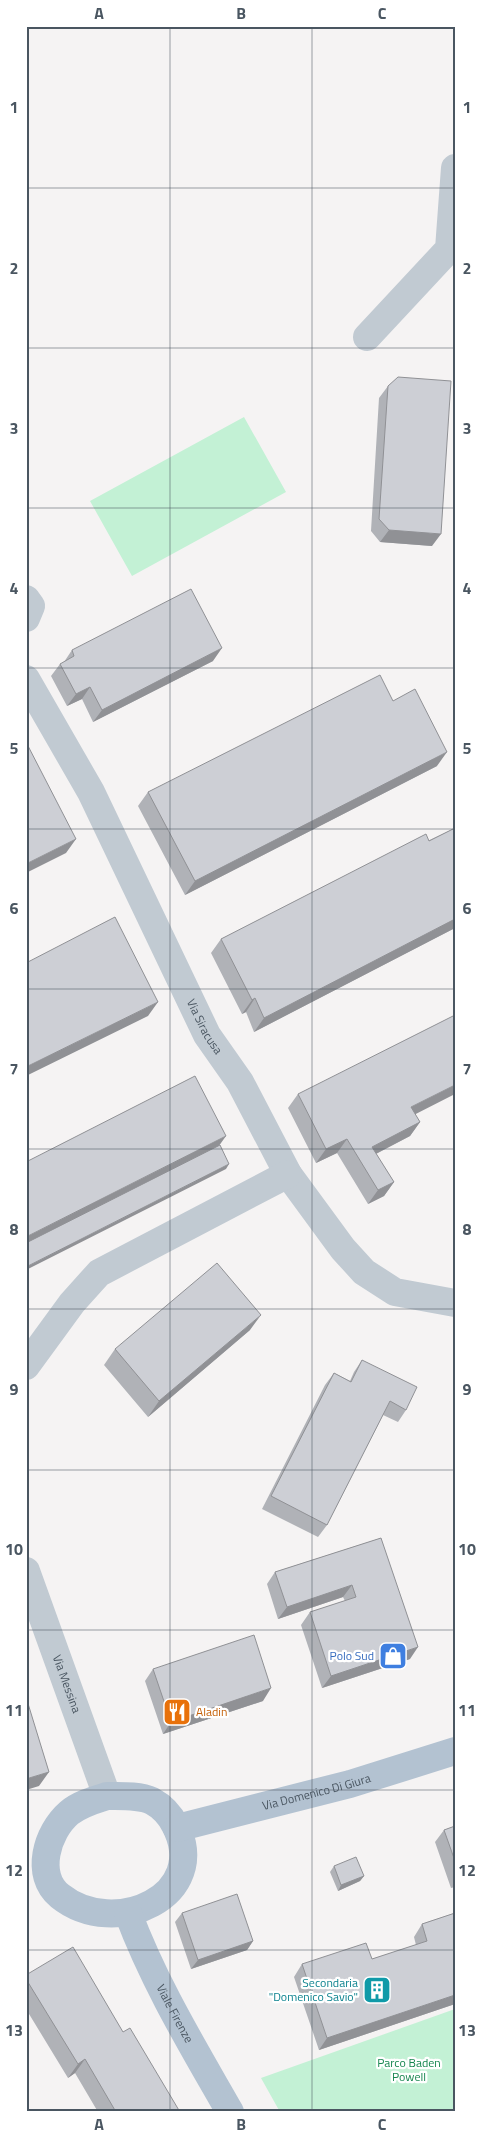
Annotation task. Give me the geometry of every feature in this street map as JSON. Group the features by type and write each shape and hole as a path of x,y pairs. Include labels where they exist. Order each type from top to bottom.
{"main road":[{"name":"Via Domenico Di Giura","path":"177,1828 350,1784 455,1751"},
{"path":"107,1796 129,1796 152,1801 170,1814 177,1828 181,1835 184,1857 178,1876 165,1894 149,1906 128,1913 112,1915 73,1906 36,1873 46,1847 56,1829 69,1813 88,1802 107,1796"},
{"name":"Viale Firenze","path":"128,1913 143,1954 230,2112"}],"street":[{"path":"367,337 449,249 455,168"},
{"path":"26,599 31,606 26,618"},
{"name":"Via Siracusa","path":"26,679 91,792 207,1035 240,1082 288,1174 343,1250 364,1272 396,1292 455,1303"},
{"path":"26,1366 72,1303 99,1272 288,1174"},
{"name":"Via Messina","path":"26,1571 107,1796"}],"green space":[{"path":"244,417 286,492 132,576 90,501"},
{"name":"Parco Baden Powell","path":"455,2009 455,2112 280,2112 261,2078"}],"building":[{"path":"398,377 451,381 441,534 389,530 379,519 388,386"},
{"path":"191,589 222,648 102,710 90,687 76,694 60,664 74,656 72,650"},
{"path":"380,675 393,701 415,689 447,752 195,881 148,792"},
{"path":"26,742 76,839 26,864"},
{"path":"455,828 455,919 264,1018 255,998 252,1000 221,939 426,834 429,841"},
{"path":"115,917 158,1002 26,1067 26,963"},
{"path":"455,1015 455,1085 411,1107 420,1122 372,1147 394,1182 378,1190 347,1139 326,1149 298,1094"},
{"path":"195,1076 226,1136 26,1237 26,1162"},
{"path":"220,1145 229,1164 26,1267 26,1243"},
{"path":"217,1263 261,1315 159,1401 115,1349"},
{"path":"362,1360 417,1387 406,1410 390,1401 327,1525 271,1496 334,1373 351,1382"},
{"path":"381,1538 418,1647 331,1676 310,1612 356,1597 352,1585 287,1607 275,1572"},
{"path":"254,1635 271,1688 171,1722 153,1669"},
{"path":"26,1697 49,1772 26,1779"},
{"path":"455,1826 455,1861 444,1830"},
{"path":"356,1857 364,1876 341,1885 334,1866"},
{"path":"237,1894 253,1941 198,1960 182,1913"},
{"name":"Secondaria \"Domenico Savio\"","path":"455,1913 455,1995 327,2038 302,1964 366,1943 372,1959 427,1941 422,1924"},
{"path":"73,1947 123,2032 130,2028 180,2112 116,2112 85,2059 78,2064 26,1979 26,1975"}],"place":[{"name":"Polo Sud","path":"393,1656"},
{"name":"Aladin","path":"177,1712"},
{"name":"Secondaria \"Domenico Savio\"","path":"377,1990"}]}
